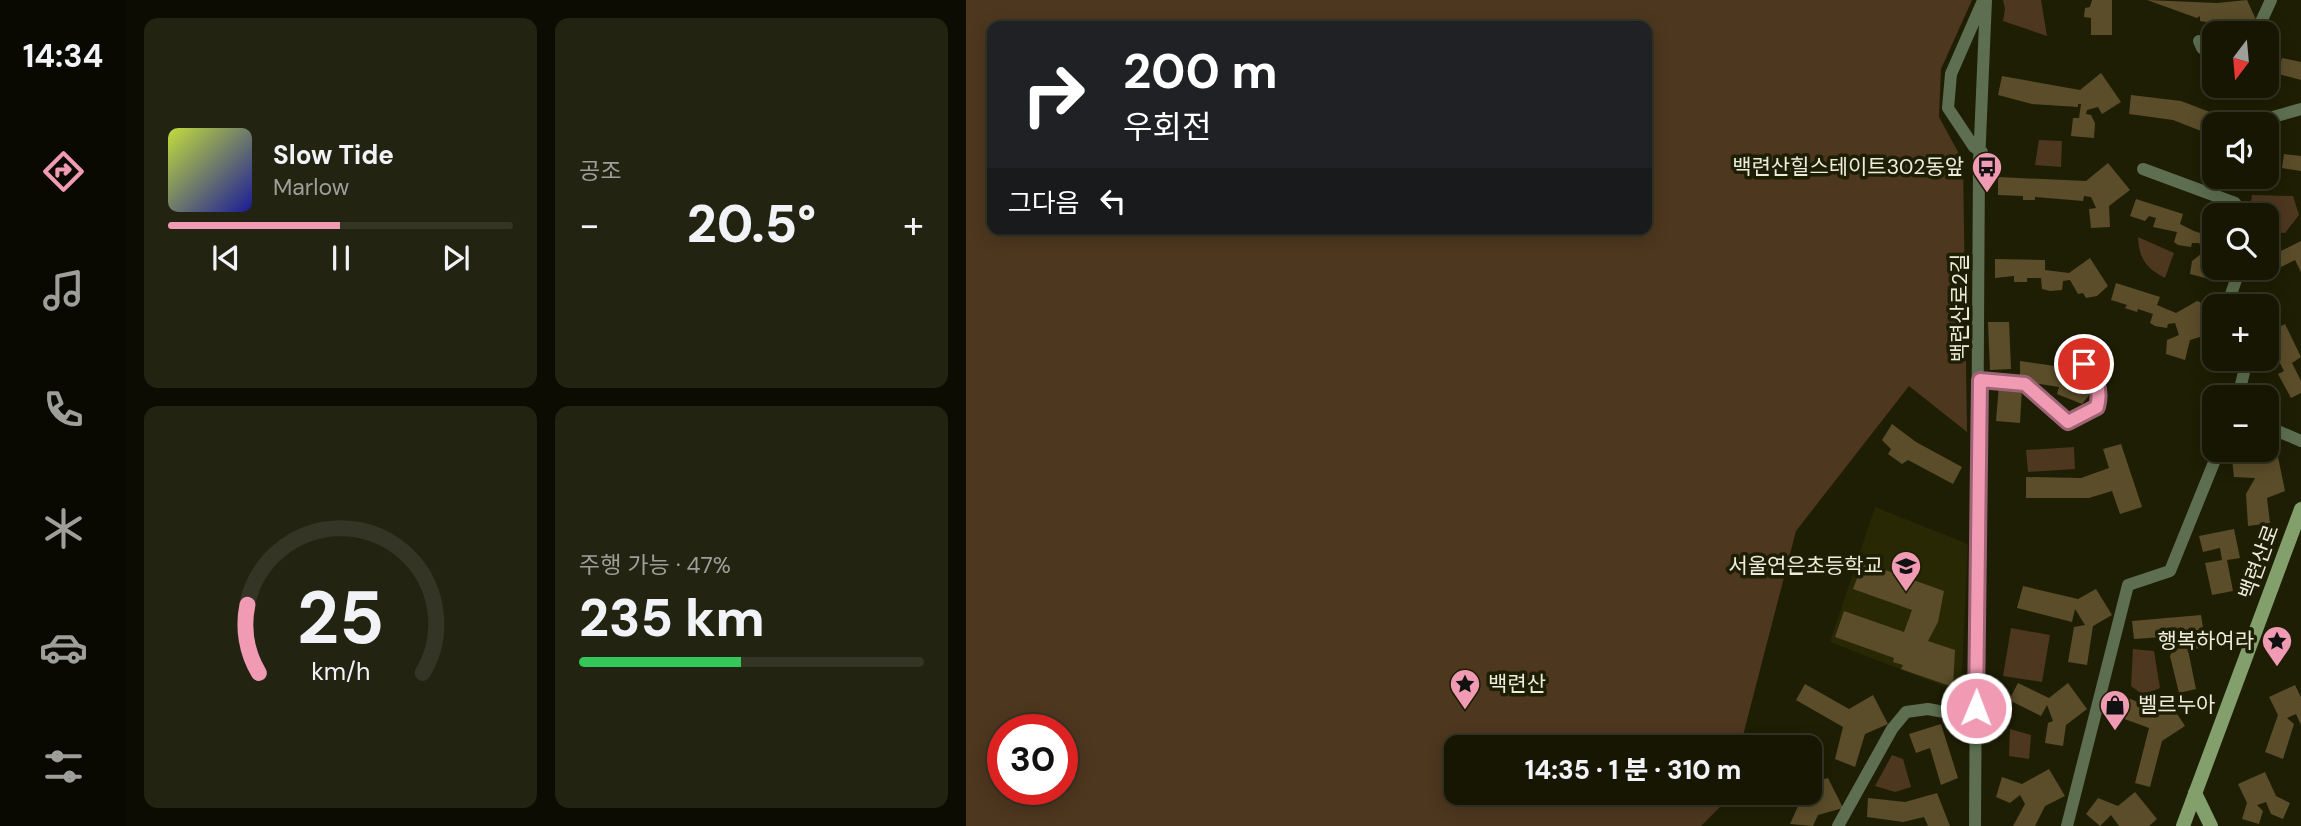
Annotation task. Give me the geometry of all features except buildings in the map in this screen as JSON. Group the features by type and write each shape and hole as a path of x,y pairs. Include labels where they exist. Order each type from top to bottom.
{"main road":[{"name":"백련산로","path":"2183,826 2301,509"},
{"path":"2195,793 2211,826"}],"street":[{"path":"1982,152 1974,147 1948,108 1951,74 1985,0"},
{"name":"백련산로2길","path":"1975,826 1980,380 1979,163 1982,152 1985,0"},
{"path":"2261,21 2271,0"},
{"path":"2199,41 2202,48"},
{"path":"2279,115 2301,109"},
{"path":"2143,169 2236,203"},
{"path":"1980,380 2025,384 2068,422 2097,407 2099,386 2084,364"},
{"path":"2279,432 2301,441"},
{"path":"2067,826 2128,585 2170,571 2214,462"},
{"path":"1838,826 1892,729 1906,712 1928,709 1976,718"}],"shaded area":[{"path":"966,0 1972,0 1941,69 1939,117 1963,161 1967,432 1909,386 1796,531 1743,735 1444,735 1444,805 1722,805 1701,826 966,826"},
{"path":"2003,0 2041,0 2047,36 2003,21"},
{"path":"2039,140 2062,141 2061,167 2035,165"},
{"path":"2252,195 2293,196 2299,215 2285,233 2279,233 2279,203 2251,203"},
{"path":"2138,237 2174,253 2165,278 2145,262"},
{"path":"2074,447 2075,469 2028,472 2026,450"},
{"name":"서울연은초등학교","path":"1875,507 1968,544 1961,693 1830,642"},
{"path":"2011,628 2050,635 2042,682 2003,676"},
{"path":"2133,649 2154,651 2160,688 2143,695 2131,686"},
{"path":"2010,729 2031,735 2029,759 2009,756"},
{"path":"1892,755 1903,759 1911,787 1895,792 1875,786"}],"place":[{"name":"백련산힐스테이트302동앞","path":"1987,194"},
{"name":"서울연은초등학교","path":"1906,593"},
{"name":"행복하여라","path":"2277,668"},
{"name":"백련산","path":"1465,711"},
{"name":"벨르누아","path":"2115,732"}],"route":[{"path":"1976,708 1980,380 2025,384 2062,420 2068,422 2097,407 2099,386 2084,364"}]}
